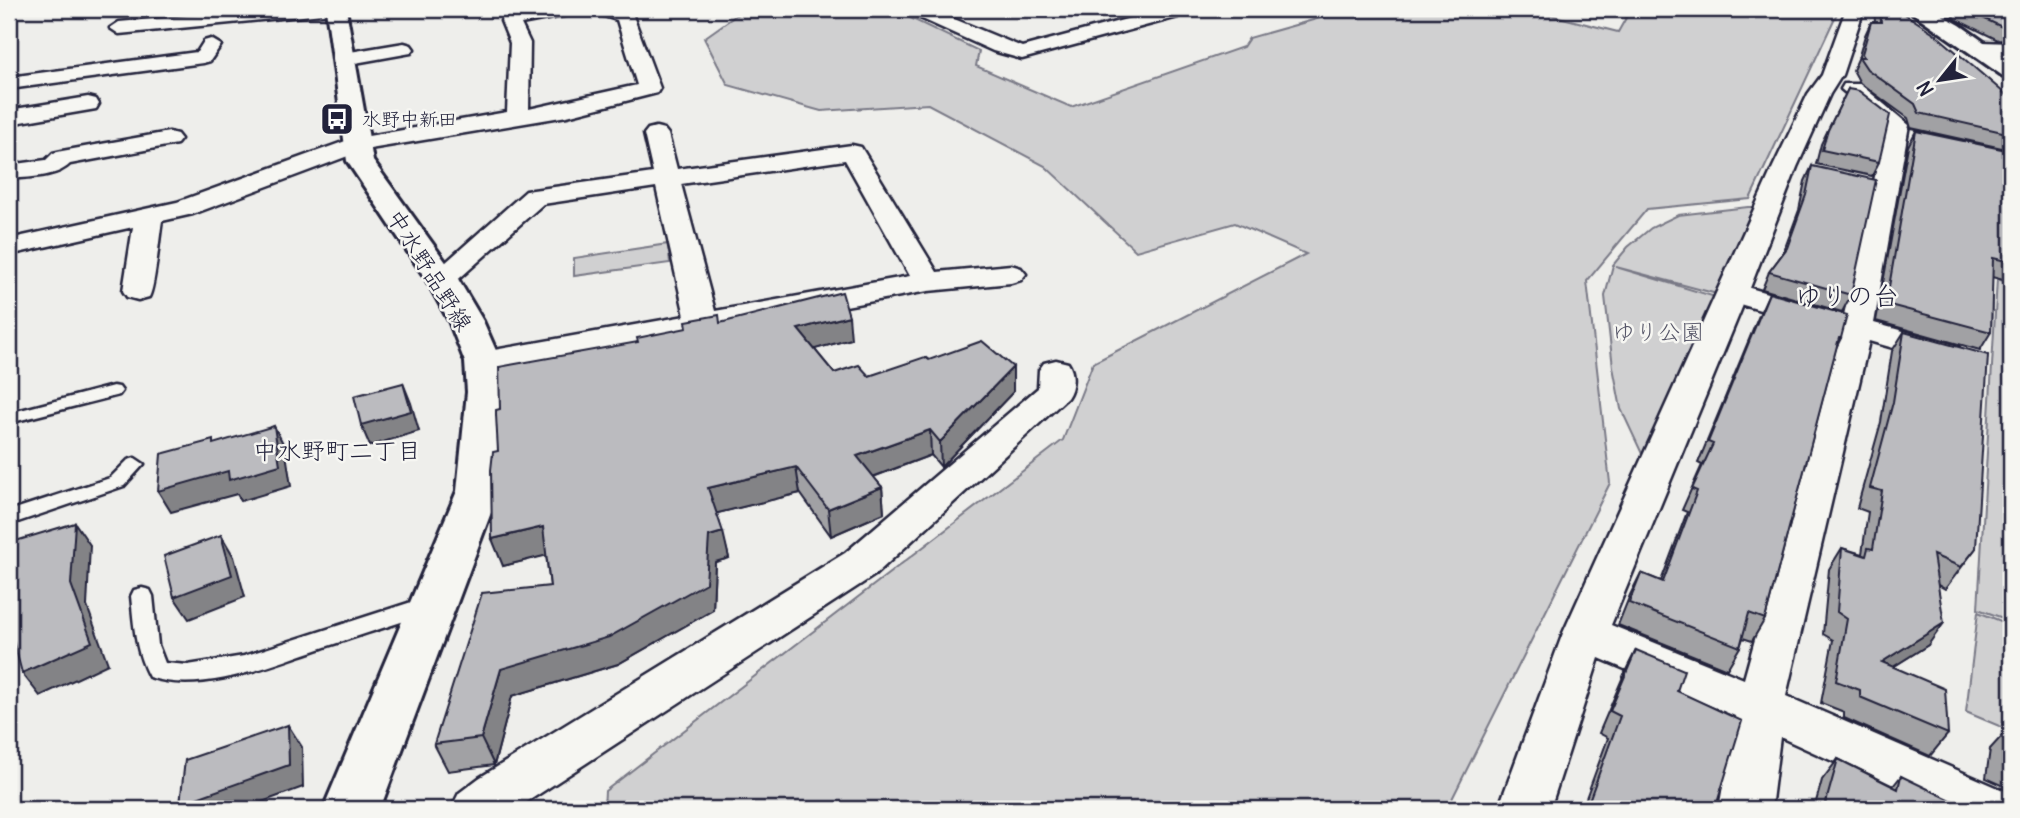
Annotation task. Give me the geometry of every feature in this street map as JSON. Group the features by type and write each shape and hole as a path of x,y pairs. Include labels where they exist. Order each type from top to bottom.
{"main road":[{"name":"中水野品野線","path":"337,9 360,161 442,279 466,321 483,362 486,392 478,491 352,809"},
{"path":"1913,12 1982,48 2011,71"}],"street":[{"path":"119,28 337,9"},
{"path":"518,117 520,43 510,21 573,9"},
{"path":"9,247 216,198 359,144 567,109 649,88 625,17 601,9"},
{"path":"915,9 1000,47 1022,53 1172,13 1160,9"},
{"path":"1524,809 1585,633 1733,293 1797,169 1819,94 1832,75 1855,9"},
{"path":"1928,37 1913,12 2011,9"},
{"path":"9,83 204,57 211,46"},
{"path":"344,59 404,48"},
{"path":"1982,48 2011,49"},
{"path":"1745,809 1760,706 1857,327 1874,187 1898,125 1832,75"},
{"path":"9,117 88,104"},
{"path":"656,134 702,322"},
{"path":"1896,134 1922,140"},
{"path":"9,172 54,166 62,158 169,139"},
{"path":"442,279 535,197 852,152 928,282"},
{"path":"138,291 141,255 149,216"},
{"path":"483,362 928,282 1011,274"},
{"path":"1733,293 1973,361"},
{"path":"477,809 509,786 860,564 1055,391 1056,370"},
{"path":"1585,633 1760,706 1992,809"}],"lane":[{"path":"9,418 113,391"},
{"path":"9,518 117,482 135,464"},
{"path":"142,596 147,645 157,671 188,674 244,664 434,603"}],"green space":[{"path":"745,9 892,9 979,51 976,66 1071,107 1243,47 1249,38 1352,9 1527,9 1618,32 1631,9 1839,9 1750,199 1647,209 1587,281 1610,483 1447,809 604,809 605,791 1063,440 1093,363 1306,254 1235,223 1136,251 1045,166 928,104 821,111 728,85 704,38"},
{"name":"ゆり公園","path":"1748,207 1782,207 1721,295 1616,267 1719,298 1643,456 1621,409 1613,367 1605,296 1613,265 1628,247 1651,228 1678,215"},
{"path":"668,244 670,263 574,276 574,258"},
{"path":"1997,279 2011,283 2011,621 1978,609"},
{"path":"1978,612 2011,625 2011,731 1966,712"}],"building":[{"path":"1880,9 1897,9 1934,33 2011,99 2011,134 1919,113 1915,104 1867,69 1859,57 1864,57 1862,54 1871,22 1881,22"},
{"path":"1964,9 2011,9 2011,28 2004,28"},
{"path":"1848,89 1859,91 1890,115 1879,162 1822,150 1828,130"},
{"path":"1916,131 2011,151 2011,262 1993,258 1991,332 1886,304"},
{"path":"1812,166 1876,180 1851,295 1769,272 1787,248 1806,195"},
{"path":"842,292 849,316 798,329 834,373 859,365 869,376 925,357 929,360 982,341 1013,367 940,442 930,430 857,456 882,487 828,509 796,467 708,488 723,532 709,536 706,583 609,637 501,669 481,738 434,744 482,593 550,586 543,527 492,539 491,470 493,452 498,451 496,410 500,409 499,367 638,342 637,338 687,328 686,321 719,315 720,323"},
{"path":"1769,293 1847,315 1765,619 1749,613 1740,647 1629,603 1641,573 1663,582 1697,491 1692,489 1713,444 1708,442"},
{"path":"1904,332 1988,355 1976,548 1961,567 1933,555 1944,623 1882,662 1945,689 1948,734 1860,697 1860,690 1836,681 1847,619 1837,612 1842,548 1866,556 1868,548 1873,549 1882,491 1870,488 1893,402"},
{"path":"403,383 411,411 361,425 354,396"},
{"path":"274,426 280,465 229,480 228,471 158,491 161,454 213,440 213,444"},
{"path":"75,523 71,584 92,642 22,673 9,624 9,543"},
{"path":"221,535 232,575 174,597 164,556"},
{"path":"1636,650 1684,670 1677,691 1742,721 1717,803 1723,805 1722,809 1586,809 1620,716 1610,711"},
{"path":"288,725 289,765 180,804 185,760"},
{"path":"2011,727 2011,758 2006,756"},
{"path":"1838,759 1898,789 1901,776 1953,801 1953,809 1824,809"}],"place":[{"name":"水野中新田","path":"337,119"}],"district":[{"name":"ゆりの台","path":"1847,295"},
{"name":"中水野町二丁目","path":"337,450"}]}
